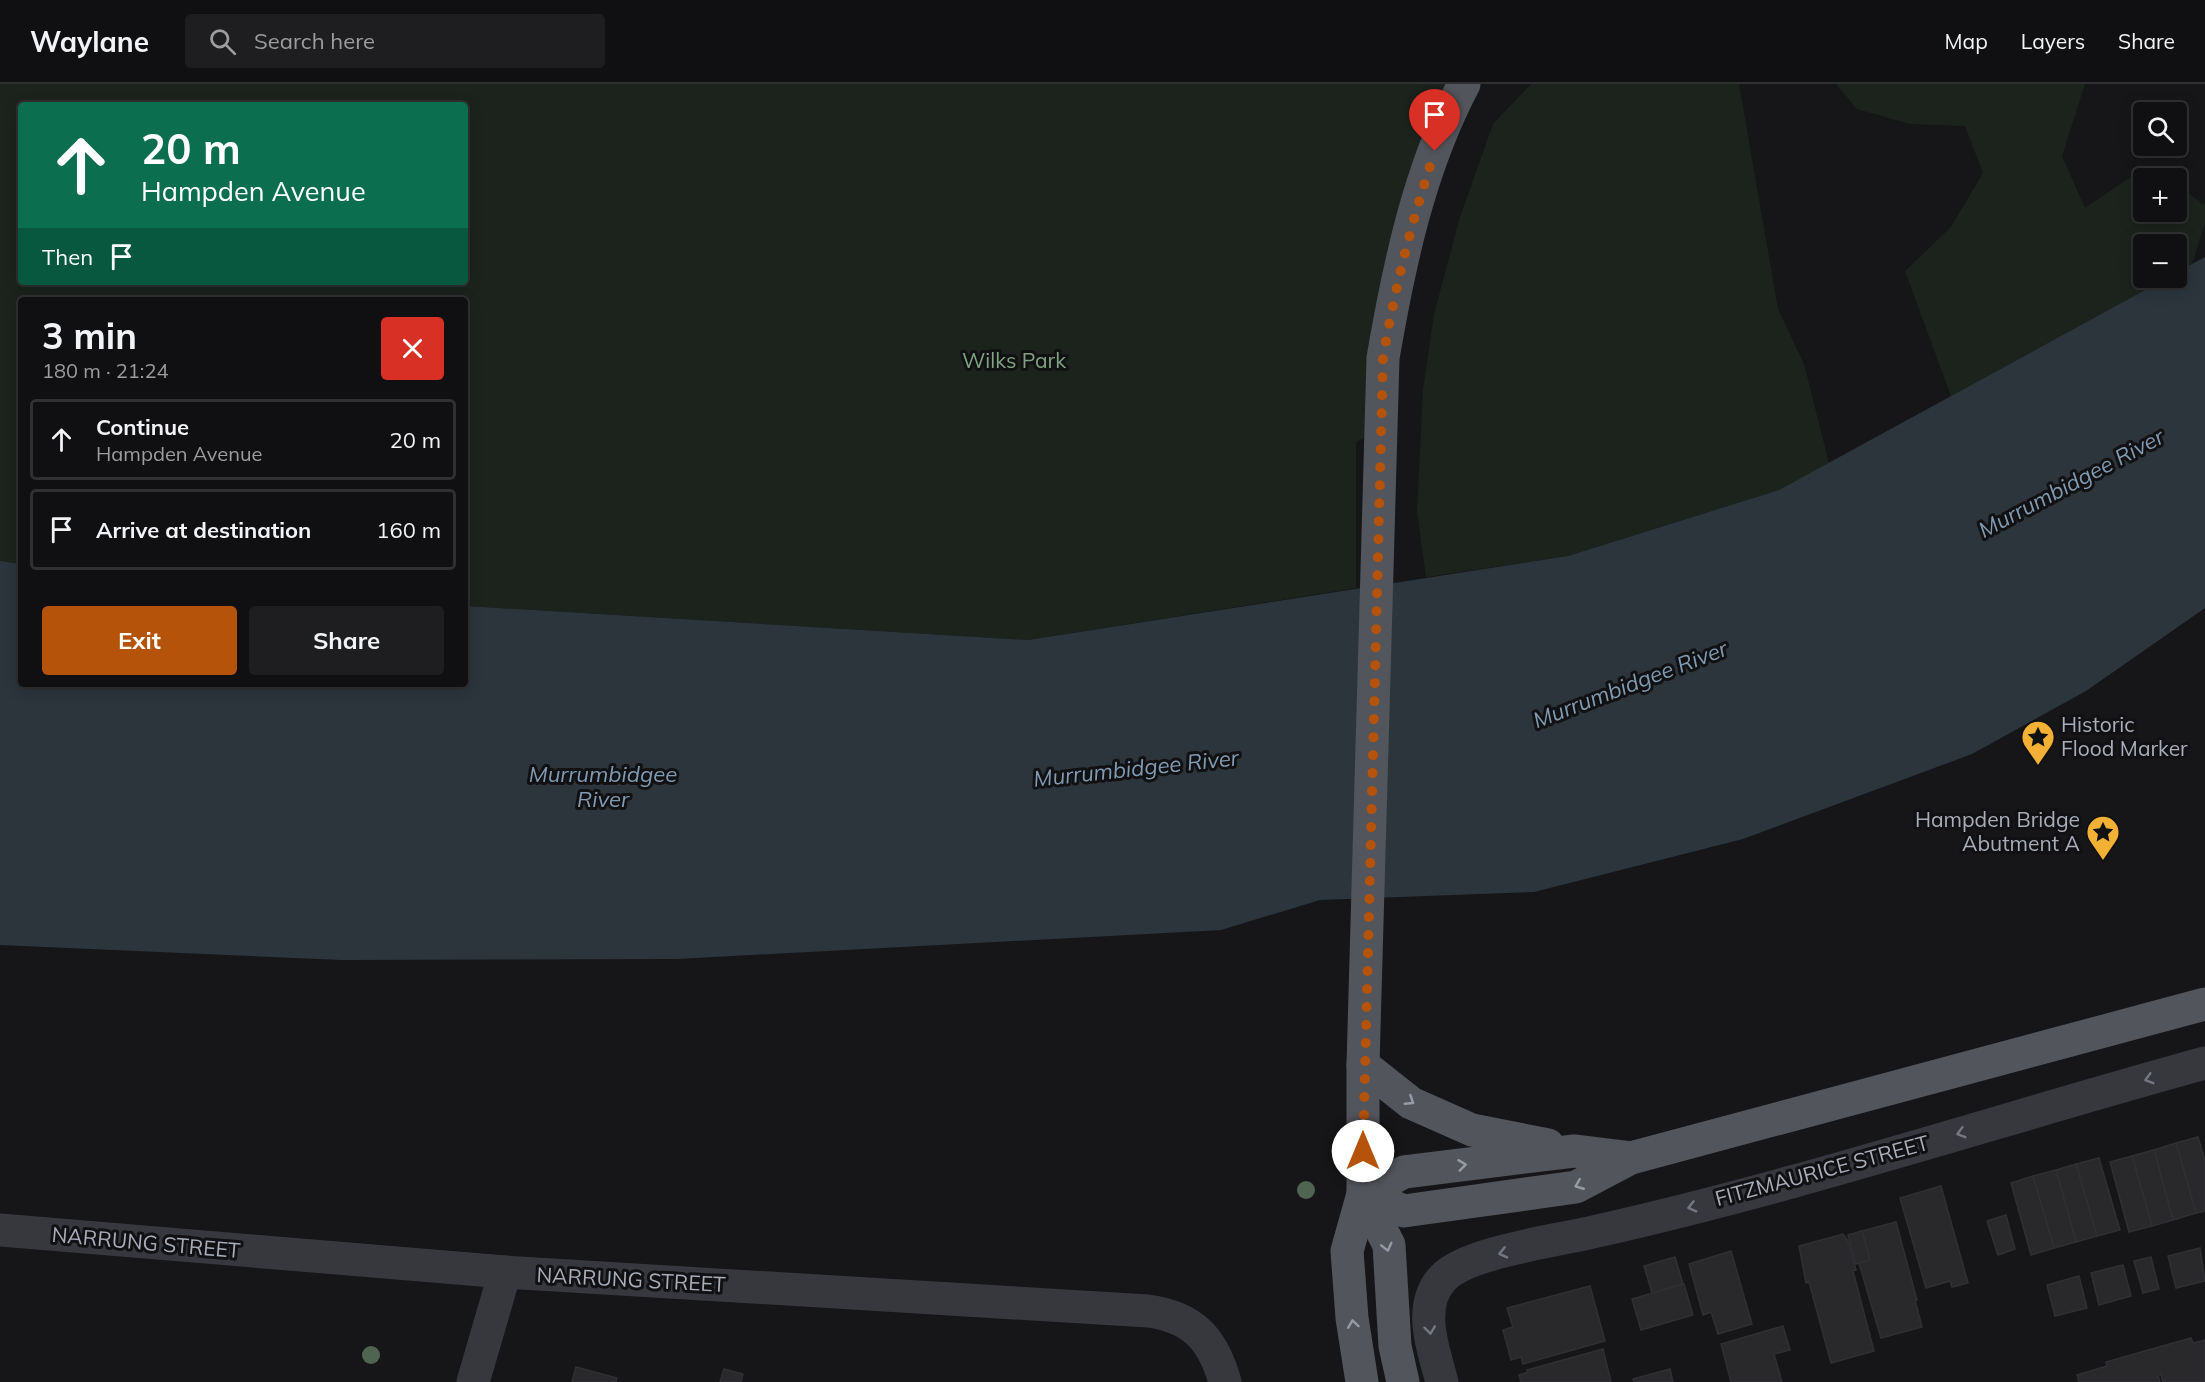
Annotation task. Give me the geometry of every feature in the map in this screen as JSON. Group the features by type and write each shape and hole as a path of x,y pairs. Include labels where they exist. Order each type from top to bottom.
{"main road":[{"path":"1362,1382 1352,1318 1347,1251 1363,1194 1363,1065 1383,358 1394,294 1411,224 1435,151 1464,84"},
{"path":"1363,1194 1404,1211 1576,1187 1630,1158 2205,1004"},
{"path":"1363,1065 1411,1103 1472,1130 1574,1151 1630,1158"},
{"path":"1363,1194 1404,1172 1574,1151"},
{"path":"1363,1194 1389,1245 1395,1346 1403,1382"}],"street":[{"name":"FITZMAURICE STREET","path":"1442,1382 1428,1323 1430,1301 1442,1279 1456,1267 1481,1258 1624,1225 1810,1176 2205,1063"},
{"name":"NARRUNG STREET","path":"0,1230 505,1272 1165,1313 1191,1324 1204,1338 1221,1365 1226,1382"},
{"path":"472,1382 505,1272"}],"green space":[{"name":"Wilks Park","path":"0,84 1464,84 1435,151 1380,430 1356,442 1356,588 1028,640 468,606 468,297 18,297 18,564 0,561"},
{"path":"1531,84 1739,84 1778,309 1804,364 1829,463 1779,490 1568,556 1426,577 1417,511 1423,390 1434,314 1460,217 1493,124"},
{"path":"1836,84 2085,84 2062,156 2085,208 2133,175 2133,222 2187,222 2187,193 2205,205 2205,223 2192,264 2187,267 2187,234 2133,234 2133,288 2149,288 1951,396 1905,271 1951,227 1983,173 1965,126 1910,124 1857,109"}],"water":[{"name":"Murrumbidgee River","path":"2205,257 2205,608 2086,691 1972,754 1743,839 1534,892 1320,900 1221,930 677,959 341,960 0,945 0,561 18,564 18,687 468,687 468,606 1028,640 1568,556 1779,490 2149,288 2187,288 2187,267"}],"building":[{"path":"2198,1137 2205,1161 2205,1211 2196,1213 2176,1143"},
{"path":"2176,1143 2196,1213 2173,1220 2154,1150"},
{"path":"2154,1150 2173,1220 2152,1226 2132,1156"},
{"path":"2132,1156 2152,1226 2129,1232 2110,1162"},
{"path":"2099,1158 2120,1230 2097,1236 2076,1164"},
{"path":"2076,1164 2097,1236 2076,1242 2056,1170"},
{"path":"2056,1170 2076,1242 2054,1248 2033,1176"},
{"path":"2033,1176 2054,1248 2031,1255 2011,1183"},
{"path":"1941,1186 1968,1283 1952,1287 1950,1281 1926,1288 1900,1198"},
{"path":"2006,1215 2015,1249 1998,1255 1987,1221"},
{"path":"1896,1222 1922,1327 1881,1338 1859,1263 1870,1260 1862,1231"},
{"path":"1862,1231 1870,1260 1856,1264 1848,1235"},
{"path":"1843,1234 1848,1241 1856,1270 1853,1271 1874,1351 1831,1363 1809,1282 1806,1283 1799,1246"},
{"path":"2200,1248 2205,1281 2176,1288 2168,1256"},
{"path":"1731,1251 1752,1324 1718,1334 1711,1312 1703,1315 1689,1264"},
{"path":"1675,1257 1683,1284 1652,1293 1644,1266"},
{"path":"2151,1257 2159,1289 2143,1293 2134,1261"},
{"path":"2123,1265 2131,1296 2099,1305 2091,1273"},
{"path":"2079,1276 2087,1308 2055,1316 2047,1285"},
{"path":"1684,1284 1693,1315 1641,1330 1632,1299"},
{"path":"1590,1286 1605,1341 1523,1364 1521,1357 1511,1360 1503,1330 1513,1327 1507,1308"},
{"path":"1783,1326 1790,1350 1774,1354 1782,1382 1731,1382 1721,1344"},
{"path":"2191,1338 2193,1343 2205,1340 2205,1382 2163,1382 2161,1374 2158,1375 2160,1382 2079,1382 2077,1375 2107,1366 2106,1362"},
{"path":"1603,1349 1611,1382 1521,1382 1519,1375 1528,1372 1527,1370"},
{"path":"576,1367 617,1378 616,1382 572,1382"},
{"path":"724,1369 743,1374 741,1382 720,1382"},
{"path":"1670,1369 1673,1382 1634,1382 1633,1379"}],"place":[{"name":"Historic Flood Marker","path":"2038,766"},
{"name":"Hampden Bridge Abutment A","path":"2103,861"}],"route":[{"path":"1363,1151 1363,1065 1383,358 1394,294 1411,224 1435,151"}]}
